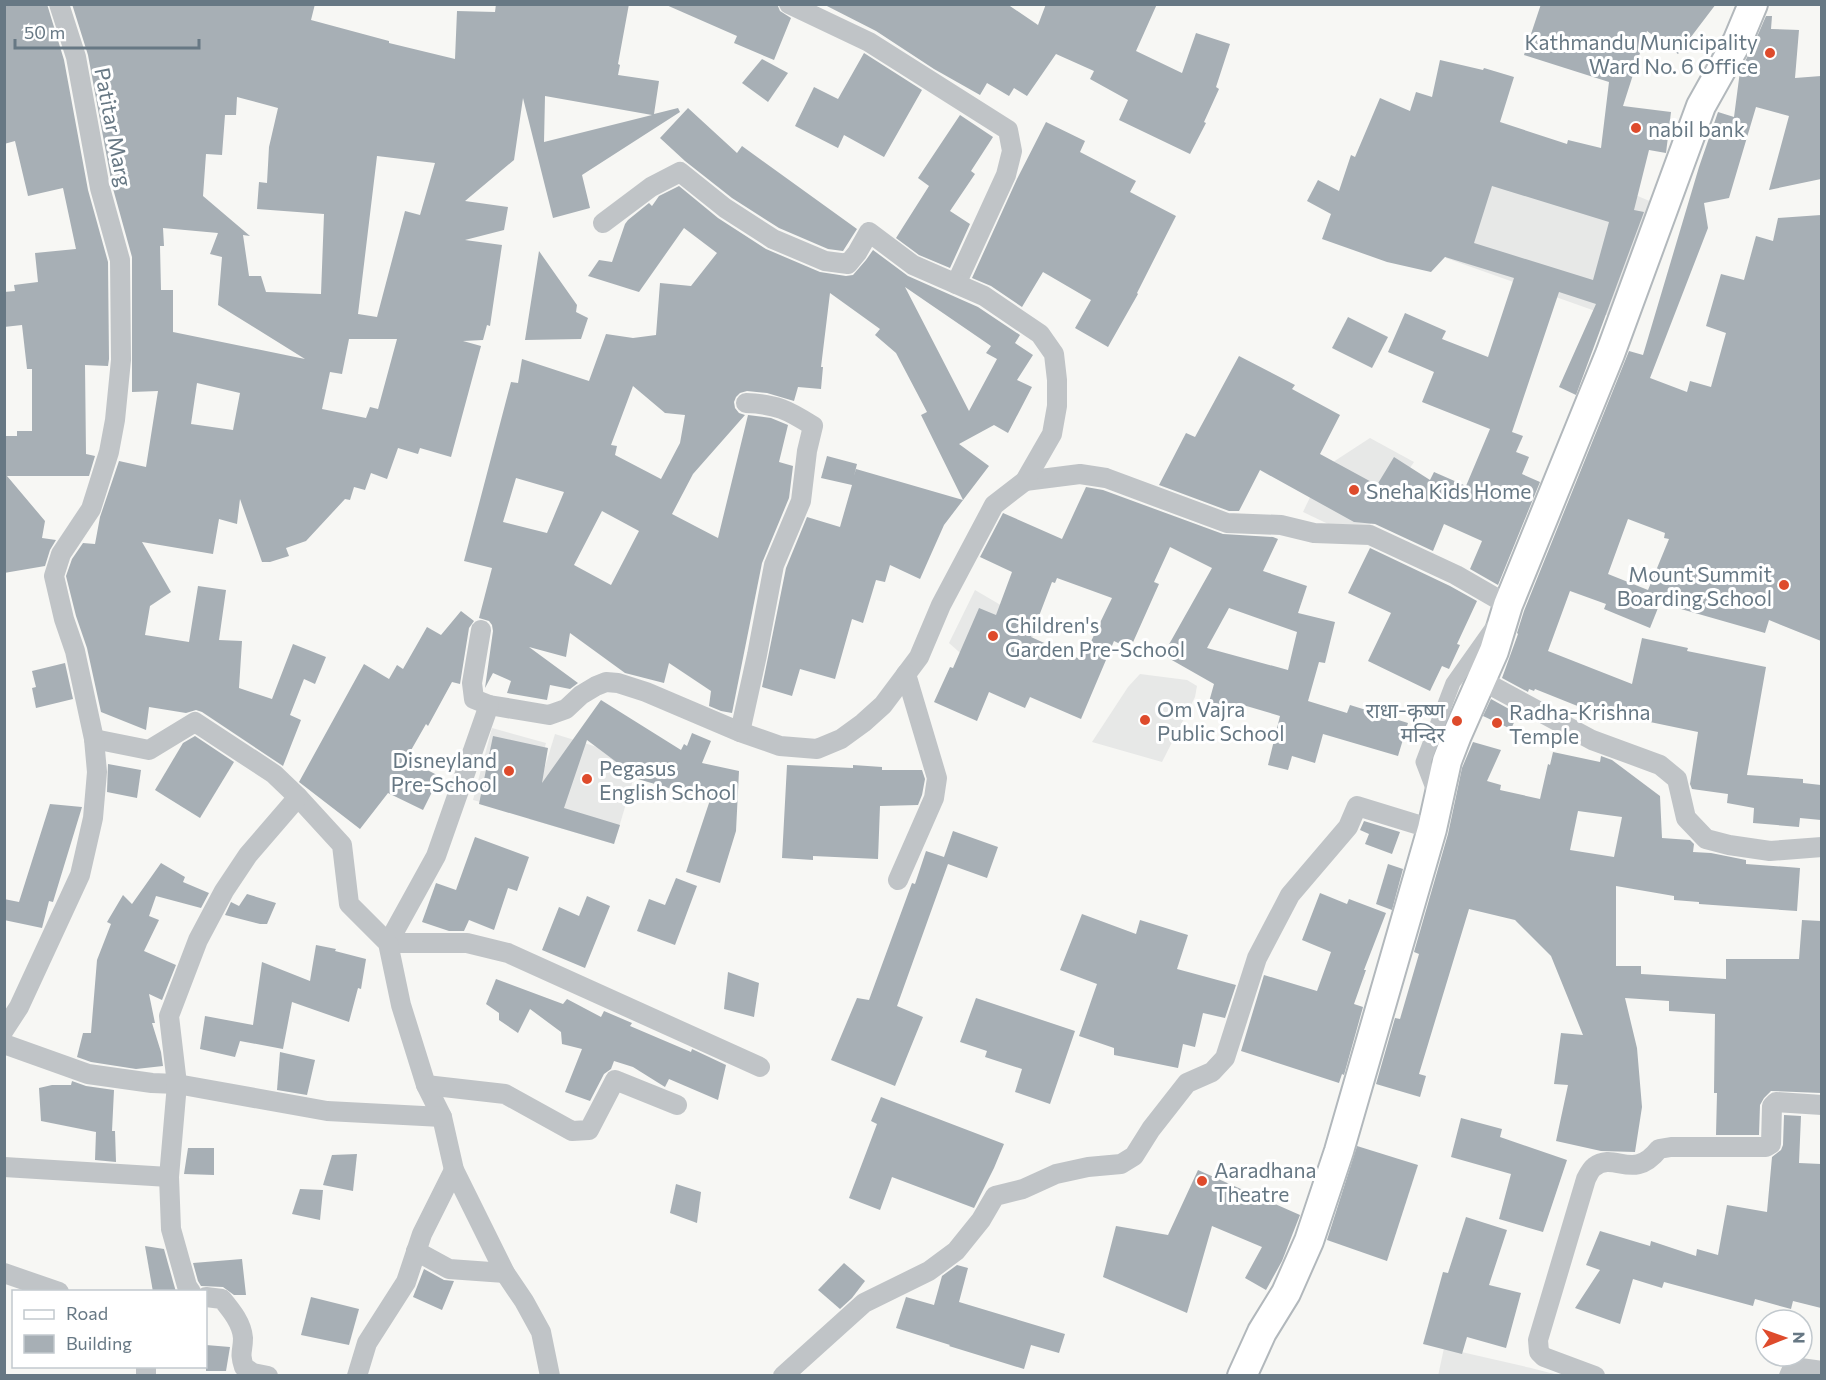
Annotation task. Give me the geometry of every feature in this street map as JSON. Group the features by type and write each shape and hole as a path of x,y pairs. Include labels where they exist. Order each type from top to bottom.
{"main road":[{"path":"1242,1376 1262,1332 1286,1293 1309,1241 1339,1151 1432,830 1447,761 1494,651 1508,605 1610,354 1701,106 1738,40 1754,4"}],"street":[{"name":"Patitar Marg","path":"4,1030 12,1004 80,875 93,818 97,772 94,739 75,651 64,619 54,576 61,554 91,509 109,452 121,360 120,260 100,188 75,57 59,4"},
{"path":"789,4 869,42 1008,130 1012,151 1006,175 956,284"},
{"path":"481,630 472,683 474,699 489,705 549,715 566,710 581,695 596,686 606,682 618,683 780,746 817,748 841,739 863,723 883,705 919,657 941,605 994,504 1025,481 1052,434 1057,406 1054,354 1040,334 984,296 913,265 869,232 848,264 825,261 773,239 726,208 680,172 651,187 603,223"},
{"path":"740,732 774,565 801,501 807,451 813,426 784,409 746,403"},
{"path":"1025,481 1080,474 1106,478 1227,524 1281,525 1314,532 1370,535 1456,575 1508,605 1453,683 1423,762 1438,802"},
{"path":"898,880 934,798 937,778 906,674"},
{"path":"1481,680 1592,740 1660,765 1677,779 1686,818 1706,838 1729,845 1770,850 1821,847"},
{"path":"388,943 436,856 489,705"},
{"path":"94,739 149,750 195,722 274,774 342,845 349,904 388,943 401,1005 426,1085 442,1117 454,1170 504,1274 524,1301 541,1332 550,1376"},
{"path":"190,1290 171,1229 169,1178 177,1084 169,1016 198,940 224,891 248,855 298,797"},
{"path":"783,1376 864,1303 929,1271 956,1251 981,1220 995,1196 1023,1188 1056,1174 1088,1167 1121,1164 1134,1156 1150,1129 1187,1083 1212,1072 1225,1058 1257,958 1279,916 1290,896 1347,826 1357,806 1432,830"},
{"path":"388,943 467,943 508,953 760,1067"},
{"path":"4,1044 87,1074 177,1084 327,1111 442,1117"},
{"path":"426,1085 505,1094 572,1131 589,1130 615,1080 677,1105"},
{"path":"1595,1376 1544,1357 1539,1352 1538,1340 1586,1179 1594,1167 1605,1163 1637,1166 1652,1157 1659,1149 1671,1147 1766,1147 1771,1144 1772,1106 1776,1102 1821,1105"},
{"path":"4,1167 169,1178"},
{"path":"357,1376 367,1343 406,1282 422,1234 454,1170"},
{"path":"416,1251 449,1269 504,1274"},
{"path":"4,1273 53,1290"},
{"path":"207,1297 222,1299 239,1323 243,1337 240,1355 244,1367 253,1373 268,1376"},
{"path":"1789,1376 1793,1367 1821,1371"}],"shaded area":[{"path":"1472,175 1633,194 1659,205 1615,318 1446,258 1463,197"},
{"name":"Sneha Kids Home","path":"1370,438 1414,462 1370,525 1345,532 1303,512 1324,468"},
{"name":"Children's Garden Pre-School","path":"975,590 1032,622 1038,629 1009,673 967,659 949,643"},
{"name":"Om Vajra Public School","path":"1140,674 1187,680 1197,686 1195,697 1162,762 1092,742 1128,687"},
{"name":"Disneyland Pre-School","path":"492,728 546,743 526,815 473,800"},
{"name":"Pegasus English School","path":"555,734 639,760 614,844 529,819"},
{"path":"1444,1348 1531,1368 1558,1375 1438,1376"}],"building":[{"path":"4,4 47,4 64,60 88,190 108,262 109,359 108,366 85,365 86,454 95,456 89,476 7,476 45,521 42,538 56,540 45,566 4,573 4,436 17,436 17,431 32,431 32,369 27,369 22,325 4,327 4,292 15,291 14,285 38,282 35,253 76,249 63,188 28,196 15,141 4,144"},
{"path":"72,4 315,4 311,20 389,41 389,43 455,59 457,11 495,12 496,4 629,4 618,75 659,81 654,114 678,108 680,112 582,175 590,208 553,218 523,98 514,160 465,201 508,207 504,230 465,240 502,245 490,326 487,325 483,340 463,341 481,346 451,457 420,448 418,454 398,448 387,479 371,473 365,490 354,487 350,500 345,499 306,541 286,548 289,556 270,562 262,562 240,499 237,524 219,519 213,554 142,542 171,592 150,606 145,635 189,642 198,586 226,590 219,640 242,641 239,688 272,699 293,644 326,657 315,684 304,679 290,715 301,720 283,766 196,710 186,713 149,707 146,730 101,712 87,648 66,576 72,559 83,543 95,544 100,517 119,461 146,467 158,391 132,392 132,257 112,185 88,55","holes":["545,96 652,115 544,142","237,97 278,108 269,147 267,183 259,182 257,209 324,214 321,294 266,292 261,276 249,276 243,235 250,236 203,196 206,154 222,155 225,115 236,115","377,156 435,163 420,215 405,211 377,317 358,314","163,228 218,233 210,254 222,257 218,305 305,359 173,332 173,290 161,290 160,246 164,246","349,339 397,339 378,409 370,407 366,418 322,409 330,372 342,374","197,383 240,393 233,430 191,424"]},
{"path":"664,4 777,4 780,11 791,18 774,60 734,43 737,36"},
{"path":"823,4 1007,4 1038,25 1046,4 1157,4 1136,51 1182,73 1196,33 1230,44 1216,87 1219,89 1204,122 1206,123 1190,154 1119,120 1128,100 1090,79 1094,71 1056,54 1027,96 1014,88 1009,96 987,83 980,95 934,69 876,31"},
{"path":"1541,4 1716,4 1678,54 1647,31 1623,106 1671,112 1666,153 1649,150 1634,210 1644,212 1576,395 1559,387 1596,304 1559,292 1512,432 1523,436 1516,452 1529,457 1522,474 1540,482 1498,585 1470,569 1482,541 1444,524 1433,551 1375,524 1354,522 1260,470 1239,511 1229,511 1159,485 1186,433 1195,437 1239,356 1295,385 1292,389 1340,415 1320,454 1377,485 1394,457 1430,480 1434,472 1466,486 1490,429 1422,402 1434,372 1388,352 1405,313 1446,331 1442,339 1488,357 1514,278 1445,257 1431,272 1387,262 1322,239 1331,214 1307,201 1318,180 1339,191 1351,155 1355,157 1380,98 1410,111 1416,92 1432,97 1440,60 1483,70 1484,68 1514,77 1500,122 1567,144 1568,140 1601,148 1609,82 1524,55","holes":["1492,186 1609,222 1593,280 1474,243"]},
{"path":"1766,16 1772,16 1771,29 1799,30 1795,78 1821,76 1821,179 1769,190 1789,116 1756,107 1729,198 1704,203 1708,228 1650,378 1687,392 1690,381 1711,387 1726,333 1706,326 1721,274 1744,280 1756,236 1773,241 1778,218 1821,215 1821,641 1769,620 1765,633 1660,603 1650,628 1604,609 1606,604 1570,591 1548,651 1632,684 1642,638 1688,648 1687,651 1766,667 1747,775 1803,779 1803,783 1821,785 1821,820 1800,818 1799,827 1753,823 1754,808 1727,803 1728,794 1692,789 1690,784 1698,732 1602,712 1600,715 1535,689 1534,691 1529,689 1528,692 1502,678 1524,611 1629,351 1643,355 1699,167 1718,112 1734,117 1740,71","holes":["1628,519 1665,533 1664,538 1669,539 1648,590 1608,574"]},
{"path":"864,53 922,90 884,157 844,135 838,148 795,126 814,87 838,99"},
{"path":"762,59 788,73 768,102 742,83"},
{"path":"688,108 737,153 742,146 857,229 843,251 828,249 779,228 732,198 660,138"},
{"path":"960,115 993,137 971,171 975,174 950,211 970,224 950,268 919,255 896,238 929,186 918,178"},
{"path":"1046,122 1085,141 1080,152 1136,181 1130,192 1176,216 1138,294 1108,347 1075,328 1091,300 1043,272 1022,307 991,286 972,278"},
{"path":"679,186 718,218 766,249 820,272 853,275 873,250 908,276 978,307 1020,335 1015,343 1033,355 1017,380 1032,387 1008,433 994,425 959,444 989,466 944,525 920,579 890,565 885,582 876,580 863,623 852,619 835,679 800,669 792,696 762,687 786,568 807,517 840,527 852,485 821,478 827,456 857,464 854,476 856,469 963,500 921,415 927,412 896,353 875,335 880,329 830,293 821,367 823,367 821,389 798,387 794,401 767,393 747,391 736,397 735,408 739,413 745,415 693,474 672,514 718,538 748,415 771,418 788,425 779,462 793,466 789,498 762,563 732,713 709,706 711,691 669,663 664,683 625,673 570,633 566,657 529,647 578,683 570,689 550,685 547,700 507,693 511,681 493,673 485,688 493,631 489,621 479,618 492,568 464,561 511,382 518,383 522,359 589,381 606,334 633,338 656,335 660,283 691,286 717,253 684,228 639,292 588,276 599,260 612,262 625,224 649,203 652,206 659,196","holes":["905,287 991,346 986,353 997,359 969,411","633,386 665,413 685,415 680,443 661,479 615,455 617,446 611,445","516,478 564,492 547,533 503,522","602,511 639,531 611,585 574,565"]},
{"path":"539,251 577,305 576,312 588,318 581,339 525,340"},
{"path":"1348,317 1388,337 1372,368 1332,348"},
{"path":"1086,487 1103,490 1223,534 1278,539 1263,571 1307,586 1298,613 1335,622 1325,663 1319,662 1308,701 1347,713 1350,705 1408,723 1398,756 1323,734 1315,763 1292,756 1288,770 1268,765 1280,716 1243,705 1242,711 1209,702 1214,684 1163,655 1212,568 1170,547 1154,582 1159,584 1130,649 1114,641 1081,719 1030,697 1025,708 989,692 977,721 934,702 950,667 953,668 979,608 996,615 1012,572 980,557 1003,513 1062,539","holes":["1057,578 1112,598 1082,660 1031,637 1052,582 1055,583","1229,608 1297,632 1288,670 1207,648"]},
{"path":"1370,548 1477,601 1457,644 1460,645 1449,669 1442,666 1430,691 1368,661 1391,613 1348,593"},
{"path":"461,611 474,621 469,628 460,684 452,682 428,726 426,724 406,759 437,775 432,792 423,810 388,793 360,829 299,782 364,664 389,679 397,665 403,669 427,627 441,635"},
{"path":"65,663 73,699 36,708 32,688 36,687 32,671"},
{"path":"1491,699 1518,714 1511,729 1483,716"},
{"path":"601,700 681,750 684,744 687,746 692,733 711,741 702,763 739,771 736,831 720,883 686,872 710,800 617,773 619,764 587,740 564,808 620,825 614,844 479,804 493,736 548,748 542,783"},
{"path":"195,736 234,762 200,818 155,790 183,743"},
{"path":"1473,742 1501,750 1487,781 1501,785 1500,790 1540,799 1553,752 1600,762 1601,756 1612,760 1660,796 1662,838 1690,840 1694,844 1693,852 1746,860 1746,864 1800,868 1797,911 1699,904 1699,902 1674,900 1674,896 1616,886 1616,966 1641,966 1641,974 1726,979 1726,959 1799,959 1802,920 1821,921 1821,1093 1771,1091 1760,1105 1759,1135 1716,1135 1715,1014 1669,1011 1669,1001 1625,998 1637,1048 1642,1107 1635,1152 1601,1151 1556,1141 1568,1085 1554,1084 1561,1033 1583,1035 1551,956 1515,920 1469,909 1419,1074 1426,1076 1420,1097 1376,1084 1395,1018 1400,1019 1419,954 1414,952 1448,834 1462,768","holes":["1578,811 1622,817 1614,857 1570,850"]},
{"path":"108,764 141,770 137,798 107,792"},
{"path":"787,765 853,768 853,765 882,767 882,770 922,770 925,779 918,805 880,806 878,859 813,856 813,860 782,858"},
{"path":"50,804 82,807 53,902 49,901 42,928 4,920 4,899 19,902"},
{"path":"1364,821 1400,832 1392,854 1365,844 1369,834 1360,830"},
{"path":"953,831 998,847 987,878 948,864 897,1006 923,1017 895,1086 831,1060 857,998 869,1000 926,851 944,857"},
{"path":"475,837 529,857 517,891 508,888 494,930 469,920 464,931 449,931 422,922 436,883 456,890"},
{"path":"161,863 185,877 183,882 209,893 201,908 156,896 149,916 159,920 144,951 176,965 162,1000 149,994 155,1023 152,1023 163,1066 136,1069 91,1062 77,1057 83,1033 91,1033 97,960 111,924 107,922 123,895 132,904"},
{"path":"1388,864 1403,869 1392,910 1376,904"},
{"path":"676,878 697,886 675,945 637,931 649,899 665,905"},
{"path":"1320,893 1347,904 1349,899 1386,913 1364,970 1366,970 1354,1004 1363,1007 1344,1075 1342,1074 1339,1083 1241,1051 1264,975 1317,991 1331,952 1302,940"},
{"path":"247,894 276,903 267,924 225,915 231,902 239,906"},
{"path":"587,896 610,906 585,968 542,950 559,907 579,916"},
{"path":"1082,914 1136,934 1140,920 1188,935 1177,969 1236,985 1225,1018 1203,1013 1195,1047 1183,1044 1178,1068 1114,1055 1114,1048 1079,1036 1097,984 1060,970"},
{"path":"316,945 366,959 361,989 358,988 349,1022 292,1002 283,1049 240,1041 235,1057 200,1049 205,1016 253,1025 262,962 310,981"},
{"path":"728,972 759,983 754,1017 724,1009"},
{"path":"496,979 563,1004 567,999 601,1017 604,1011 632,1023 630,1026 691,1052 692,1049 726,1065 718,1100 669,1079 665,1087 633,1067 614,1061 611,1069 604,1074 590,1101 565,1092 582,1049 562,1044 561,1032 530,1009 518,1033 499,1020 499,1013 486,1004"},
{"path":"976,998 1075,1031 1050,1104 1015,1092 1022,1069 985,1057 987,1051 960,1042"},
{"path":"280,1052 315,1060 307,1095 277,1090"},
{"path":"72,1081 86,1086 114,1090 112,1131 115,1131 116,1162 95,1160 96,1132 41,1121 39,1088 71,1085"},
{"path":"881,1097 1004,1144 974,1208 892,1177 880,1210 849,1198 877,1124 871,1121"},
{"path":"1784,1115 1801,1116 1799,1163 1821,1164 1821,1308 1793,1301 1791,1308 1787,1308 1755,1299 1753,1306 1664,1282 1662,1288 1633,1279 1620,1324 1575,1308 1600,1270 1586,1265 1600,1231 1650,1246 1651,1241 1696,1256 1697,1249 1718,1255 1727,1205 1767,1212 1772,1157 1781,1150"},
{"path":"1461,1118 1502,1129 1500,1137 1567,1160 1543,1232 1499,1219 1511,1174 1451,1157"},
{"path":"1357,1146 1418,1165 1387,1261 1327,1240"},
{"path":"188,1148 214,1148 214,1175 184,1174"},
{"path":"357,1154 353,1191 323,1185 332,1155"},
{"path":"1198,1170 1300,1215 1282,1261 1266,1290 1245,1278 1262,1247 1212,1226 1187,1313 1103,1277 1116,1226 1168,1235"},
{"path":"676,1184 701,1192 697,1223 670,1213"},
{"path":"300,1189 323,1190 320,1220 292,1214"},
{"path":"1466,1217 1507,1230 1489,1285 1521,1293 1506,1348 1467,1337 1462,1354 1423,1344 1443,1272 1448,1273"},
{"path":"145,1246 164,1249 175,1290 153,1290"},
{"path":"242,1259 246,1295 234,1295 223,1287 201,1286 198,1281 193,1263"},
{"path":"844,1263 865,1281 840,1309 818,1290"},
{"path":"957,1265 968,1268 959,1302 1065,1334 1059,1353 1031,1345 1024,1369 896,1328 906,1297 934,1305 942,1276"},
{"path":"424,1269 444,1280 454,1281 442,1310 413,1297"},
{"path":"311,1297 359,1309 349,1345 301,1335"},
{"path":"207,1345 230,1347 226,1371 206,1371"}],"place":[{"name":"Kathmandu Municipality Ward No. 6 Office","path":"1770,53"},
{"name":"nabil bank","path":"1636,128"},
{"name":"Sneha Kids Home","path":"1354,490"},
{"name":"Mount Summit Boarding School","path":"1784,585"},
{"name":"Children's Garden Pre-School","path":"993,636"},
{"name":"Om Vajra Public School","path":"1145,720"},
{"name":"राधा-कृष्ण मन्दिर","path":"1457,721"},
{"name":"Radha-Krishna Temple","path":"1497,723"},
{"name":"Disneyland Pre-School","path":"509,771"},
{"name":"Pegasus English School","path":"587,779"},
{"name":"Aaradhana Theatre","path":"1202,1181"}]}
